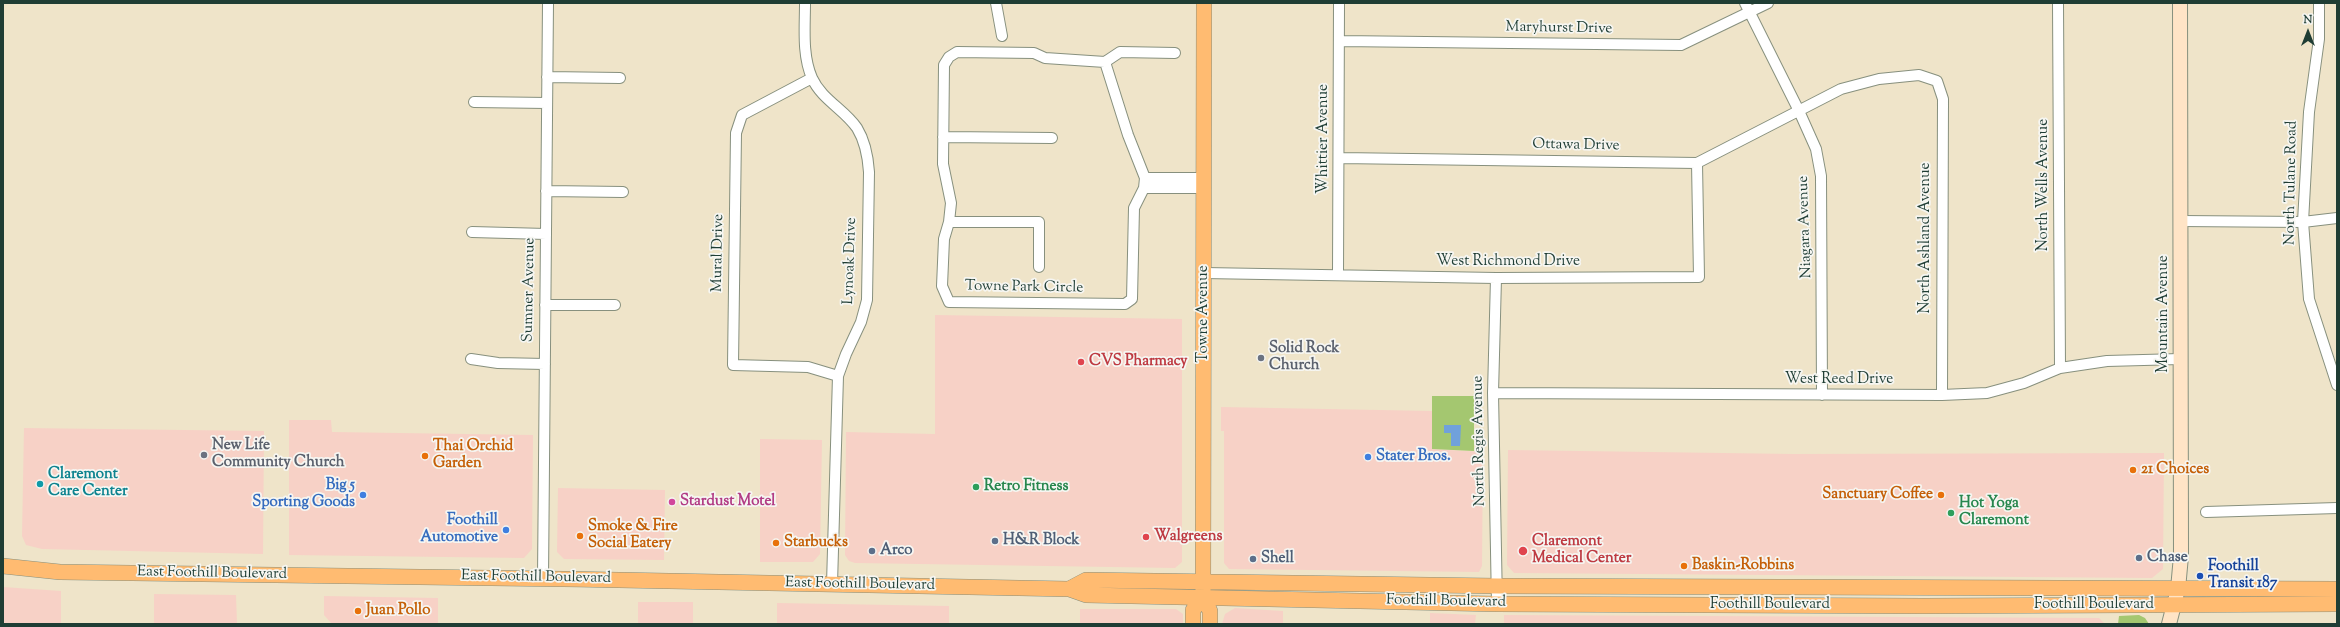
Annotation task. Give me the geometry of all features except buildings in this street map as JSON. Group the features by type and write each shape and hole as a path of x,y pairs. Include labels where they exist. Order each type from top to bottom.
{"main road":[{"name":"Towne Avenue","path":"1204,3 1203,597 1210,611 1210,624"},
{"name":"Mountain Avenue","path":"2169,624 2178,589 2181,556 2180,3"},
{"name":"East Foothill Boulevard","path":"3,566 60,572 543,578 832,584 1069,590 1086,596 1203,597"},
{"path":"1069,590 1086,580 1203,581"},
{"name":"Foothill Boulevard","path":"1203,581 1498,586 2337,589"},
{"name":"Foothill Boulevard","path":"1203,597 1497,604 1924,606 2337,604"},
{"path":"1193,624 1193,610 1203,597"}],"street":[{"name":"Sumner Avenue","path":"543,578 548,3"},
{"name":"Lynoak Drive","path":"805,3 805,49 812,78 828,101 857,128 868,156 867,300 861,322 846,354 838,376 832,584"},
{"path":"996,3 1002,36"},
{"name":"Whittier Avenue","path":"1338,274 1340,158 1339,3"},
{"name":"Niagara Avenue","path":"1744,3 1750,12 1799,111 1816,149 1821,176 1822,395"},
{"name":"Maryhurst Drive","path":"1340,41 1681,45 1768,3"},
{"name":"North Wells Avenue","path":"2058,3 2060,368"},
{"name":"North Tulane Road","path":"2319,3 2319,39 2309,112 2303,222 2309,299 2337,385"},
{"name":"Towne Park Circle","path":"1105,62 1045,58 1034,53 957,52 949,57 944,65 943,164 951,203 949,222 944,239 942,286 949,302 1125,304 1132,299 1134,208 1145,183"},
{"path":"1175,53 1120,52 1105,62 1145,183 1204,183"},
{"name":"Ottawa Drive","path":"1340,158 1697,163 1841,89 1879,80 1919,75 1937,81"},
{"path":"547,77 620,78"},
{"name":"Mural Drive","path":"812,78 742,115 736,133 733,365 808,367 838,376"},
{"name":"North Ashland Avenue","path":"1937,81 1943,99 1942,395"},
{"path":"474,102 547,103"},
{"path":"943,137 1052,138"},
{"name":"West Richmond Drive","path":"1204,273 1338,274 1496,278 1699,277 1697,163"},
{"path":"546,191 623,192"},
{"path":"2181,221 2303,222 2337,218"},
{"path":"949,222 1039,222 1039,267"},
{"path":"472,232 546,234"},
{"name":"North Regis Avenue","path":"1496,278 1492,393 1498,586 1497,604"},
{"path":"545,305 615,305"},
{"path":"471,359 498,363 545,364"},
{"name":"West Reed Drive","path":"1492,393 1942,395 1987,393 2024,383 2060,368 2106,361 2180,359"},
{"path":"2206,512 2337,508"}],"shaded area":[{"path":"935,315 1182,319 1182,562 1175,568 855,563 849,561 845,555 846,432 935,434"},
{"path":"1221,407 1432,411 1432,449 1483,452 1482,566 1479,572 1229,569 1224,563 1224,431 1221,431"},
{"path":"289,420 331,420 332,432 533,435 532,549 524,558 289,555"},
{"path":"24,428 264,431 263,554 42,549 26,545 22,536"},
{"path":"760,439 822,440 820,554 813,562 760,562"},
{"path":"1508,450 1794,454 2164,453 2163,569 2152,578 1514,573 1507,565"},
{"path":"558,488 665,490 664,560 564,559 557,552"},
{"path":"3,587 61,591 61,624 3,624"},
{"path":"154,594 236,595 237,624 154,624"},
{"path":"324,596 438,598 438,624 332,624 324,615"},
{"path":"638,602 693,602 693,624 638,624"},
{"path":"777,603 949,606 949,624 777,624"},
{"path":"1235,608 1283,611 1283,624 1222,624 1225,614"},
{"path":"1080,609 1176,609 1183,614 1183,624 1080,624"},
{"path":"1430,613 1476,615 1475,624 1430,624"},
{"path":"1504,615 2099,618 2105,624 1504,624"}],"green space":[{"path":"1432,396 1474,396 1474,451 1432,449"},
{"path":"2139,615 2145,618 2149,624 2118,624 2119,616"}],"water":[{"path":"1444,425 1461,425 1460,446 1451,446 1451,433 1444,433"}],"place":[{"name":"Solid Rock Church","path":"1261,358"},
{"name":"CVS Pharmacy","path":"1081,362"},
{"name":"New Life Community Church","path":"204,455"},
{"name":"Thai Orchid Garden","path":"425,456"},
{"name":"Stater Bros.","path":"1368,457"},
{"name":"21 Choices","path":"2133,470"},
{"name":"Claremont Care Center","path":"40,484"},
{"name":"Retro Fitness","path":"976,487"},
{"name":"Big 5 Sporting Goods","path":"363,495"},
{"name":"Sanctuary Coffee","path":"1941,495"},
{"name":"Stardust Motel","path":"672,502"},
{"name":"Hot Yoga Claremont","path":"1951,513"},
{"name":"Foothill Automotive","path":"506,530"},
{"name":"Smoke & Fire Social Eatery","path":"580,536"},
{"name":"Walgreens","path":"1146,537"},
{"name":"H&R Block","path":"995,541"},
{"name":"Starbucks","path":"776,543"},
{"name":"Arco","path":"872,551"},
{"name":"Claremont Medical Center","path":"1523,551"},
{"name":"Chase","path":"2139,558"},
{"name":"Shell","path":"1253,559"},
{"name":"Baskin-Robbins","path":"1684,566"},
{"name":"Foothill Transit 187","path":"2200,576"},
{"name":"Juan Pollo","path":"358,611"}]}
